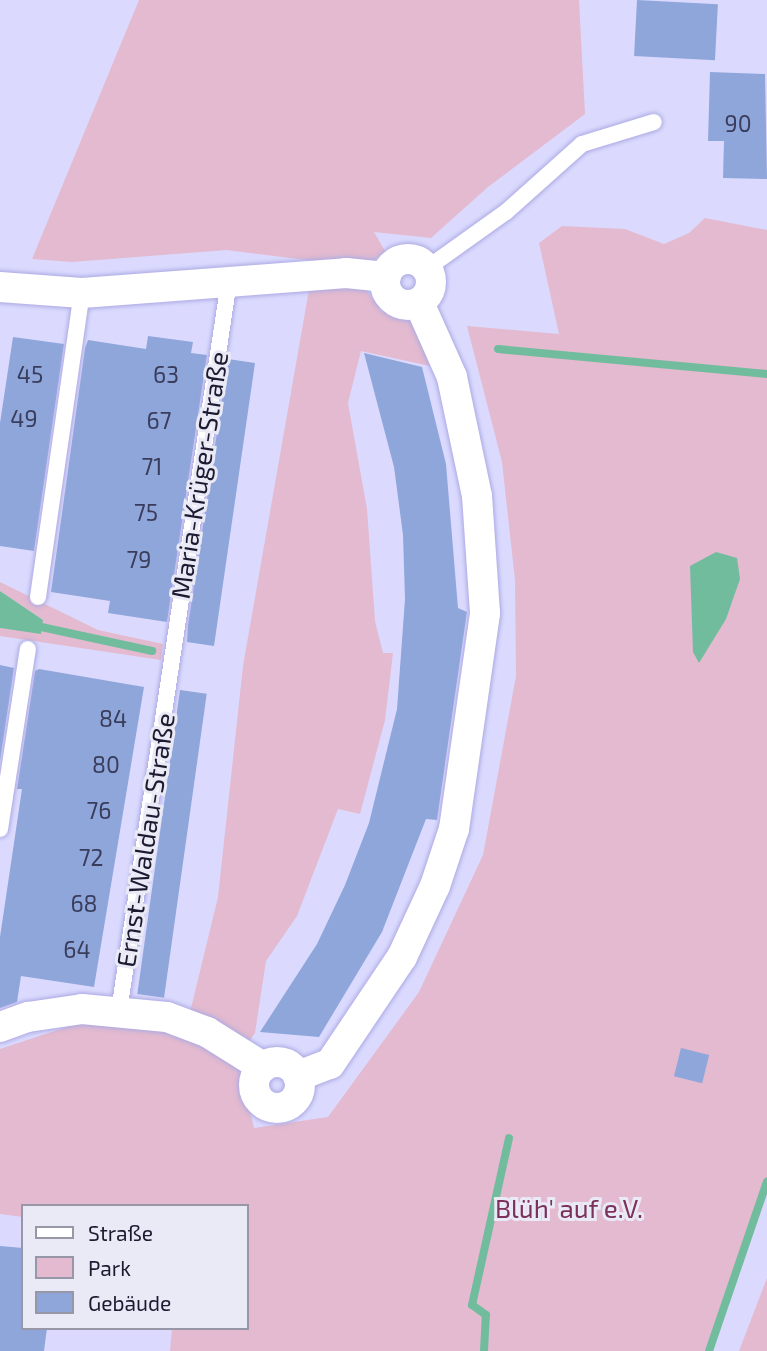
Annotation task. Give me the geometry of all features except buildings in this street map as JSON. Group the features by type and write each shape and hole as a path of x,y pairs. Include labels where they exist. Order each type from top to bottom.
{"street":[{"path":"386,277 403,260 426,269 430,291 419,303"},
{"path":"0,287 82,293 346,273 386,277"},
{"path":"386,277 394,301 419,303"},
{"path":"298,1076 330,1064 401,957 435,886 454,829 485,613 477,496 452,377 419,303"},
{"path":"0,1027 28,1017 82,1009 167,1017 207,1032 263,1067 287,1064 298,1076 298,1093 293,1102 274,1107 255,1090 263,1067"}],"lane":[{"path":"426,269 506,212 582,144 654,122"},
{"name":"Maria-Krüger-Straße","path":"170,669 229,281"},
{"path":"38,597 82,293"},
{"path":"0,829 28,649"},
{"name":"Ernst-Waldau-Straße","path":"119,1011 170,669"}],"green space":[{"name":"Blüh' auf e.V.","path":"139,0 579,0 585,114 488,187 431,238 374,232 385,251 368,265 366,289 381,311 412,319 430,366 361,351 348,403 367,509 375,621 383,653 393,653 385,720 360,814 338,809 297,916 266,961 255,1033 238,1057 254,1128 328,1117 419,992 483,855 516,676 515,580 502,462 467,326 559,334 539,243 562,226 625,229 664,244 689,233 705,218 767,230 767,1187 705,1351 170,1351 172,1330 248,1330 248,1204 21,1204 21,1217 0,1214 0,1049 100,1016 185,1033 218,897 243,666 314,261 227,250 72,262 32,259"},
{"path":"0,582 98,630 163,644 161,660 0,636 0,628 41,633 43,620 0,591"},
{"path":"767,1278 767,1351 739,1351"}],"shaded area":[{"path":"716,552 737,558 740,579 726,619 699,663 693,652 690,566"},
{"path":"0,591 43,620 41,634 0,628"}],"waterway":[{"path":"498,349 767,374"},
{"path":"32,625 152,651"},
{"path":"484,1351 486,1315 472,1305 509,1138"},
{"path":"709,1351 767,1182"}]}
